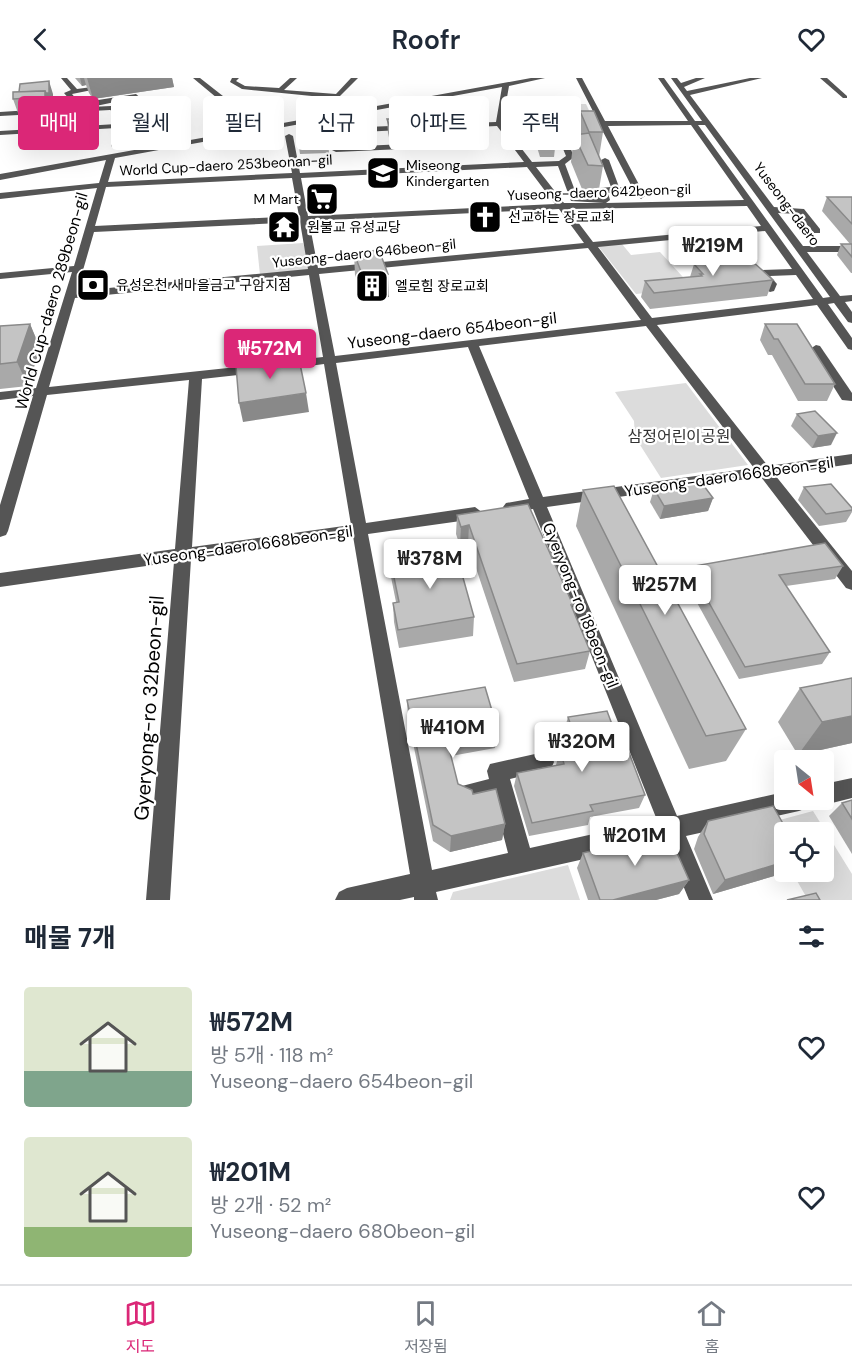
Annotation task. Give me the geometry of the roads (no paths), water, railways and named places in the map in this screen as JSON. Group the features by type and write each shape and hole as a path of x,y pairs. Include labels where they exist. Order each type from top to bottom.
{"street":[{"path":"64,78 74,90"},
{"path":"196,78 218,96"},
{"path":"206,78 229,96"},
{"path":"236,78 232,81 244,88 280,90 294,78"},
{"path":"280,90 278,92 338,96 355,78"},
{"path":"377,101 504,81 542,78"},
{"path":"579,78 645,204"},
{"name":"Yuseong-daero","path":"661,78 852,346"},
{"path":"679,86 702,78"},
{"path":"679,86 759,78"},
{"path":"823,78 844,97"},
{"path":"437,96 504,81"},
{"path":"504,81 499,124 648,321 852,583"},
{"path":"70,96 67,93 74,90 116,84"},
{"name":"Yuseong-daero","path":"679,86 802,249 852,320"},
{"path":"85,96 138,87"},
{"path":"377,108 389,106"},
{"path":"377,115 392,112 383,107"},
{"path":"0,114 18,113"},
{"path":"489,124 708,123"},
{"path":"0,133 111,127"},
{"path":"0,177 203,131"},
{"path":"284,133 290,136 296,135"},
{"path":"377,135 382,135"},
{"path":"290,136 295,175 425,891"},
{"path":"46,158 113,151 203,137"},
{"path":"567,150 570,157 561,163 574,199 606,200 603,190 637,190"},
{"name":"World Cup-daero 289beon-gil","path":"0,531 113,151"},
{"path":"605,160 616,190"},
{"name":"World Cup-daero 253beonan-gil","path":"102,185 561,163"},
{"name":"World Cup-daero 289beon-gil","path":"0,196 102,185"},
{"name":"Yuseong-daero 642beon-gil","path":"90,229 561,206 749,203"},
{"path":"773,210 801,211 817,231"},
{"name":"Yuseong-daero 646beon-gil","path":"72,295 767,228"},
{"path":"802,249 852,249"},
{"path":"0,276 80,268"},
{"path":"735,270 762,273 798,272"},
{"path":"762,273 772,284 770,289"},
{"name":"Yuseong-daero 654beon-gil","path":"0,396 473,345 648,321 852,298"},
{"name":"Gyeryong-ro 18beon-gil","path":"473,345 540,503 701,900"},
{"path":"816,349 847,397 852,397"},
{"name":"Gyeryong-ro 32beon-gil","path":"158,900 196,375"},
{"name":"Yuseong-daero 668beon-gil","path":"0,580 852,459"},
{"path":"608,494 619,514"},
{"path":"522,861 497,771 544,762"},
{"path":"470,793 501,787"},
{"path":"834,792 852,788"},
{"path":"347,900 425,891 522,861 774,806"}],"place":[{"name":"Miseong Kindergarten","path":"383,173"},
{"name":"M Mart","path":"322,199"},
{"name":"선교하는 장로교회","path":"485,217"},
{"name":"원불교 유성교당","path":"284,227"},
{"name":"유성온천 새마을금고 구암지점","path":"93,285"},
{"name":"엘로힘 장로교회","path":"372,286"}],"park label":[{"name":"삼정어린이공원","path":"679,436"}]}
